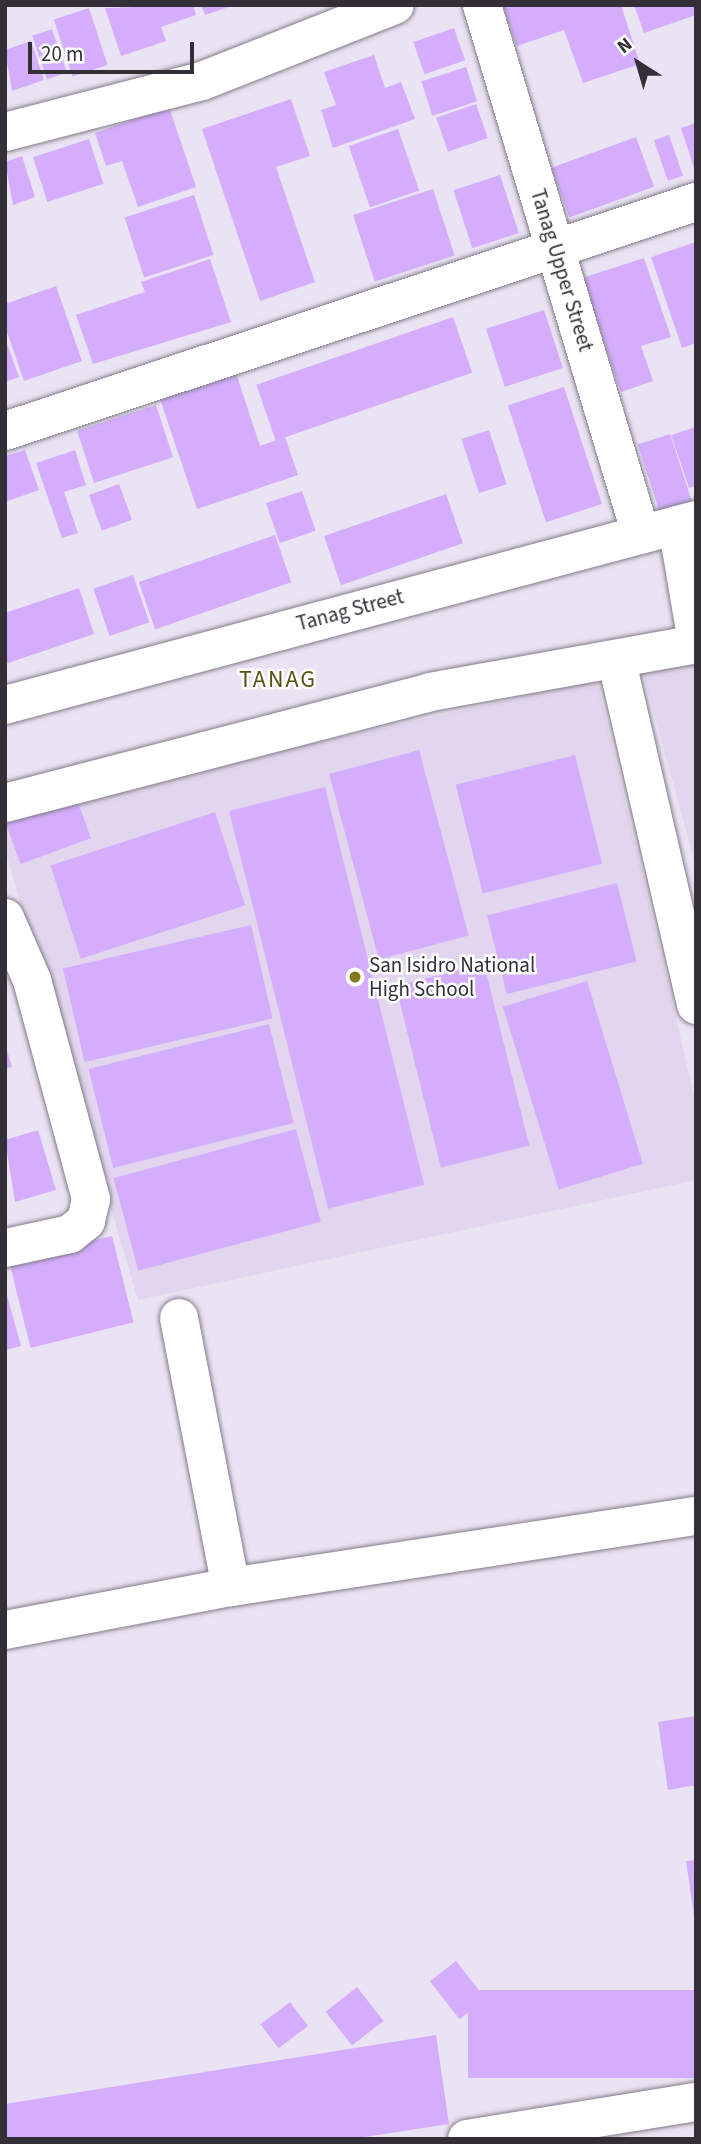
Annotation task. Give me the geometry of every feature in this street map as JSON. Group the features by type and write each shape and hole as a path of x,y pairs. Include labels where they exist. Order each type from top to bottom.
{"street":[{"path":"5,132 202,81 395,5"},
{"name":"Tanag Upper Street","path":"482,5 641,535"},
{"path":"5,431 557,251 696,202"},
{"path":"686,522 696,636"},
{"name":"Tanag Street","path":"5,705 686,522"},
{"path":"5,803 430,692 617,662 696,644"},
{"path":"617,662 696,1005"},
{"path":"5,918 19,983 91,1199 86,1221 70,1234 5,1248"},
{"path":"178,1318 231,1587"},
{"path":"5,1630 231,1587 696,1516"},
{"path":"468,2139 696,2102"}],"shaded area":[{"path":"696,662 696,867 643,673"},
{"name":"San Isidro National High School","path":"597,680 696,1104 696,1180 138,1300 5,850 5,812"}],"building":[{"path":"193,5 196,15 161,27 166,41 121,56 105,8"},
{"path":"201,5 228,5 229,7 205,15"},
{"path":"621,5 640,64 583,83 564,30 517,46 503,7"},
{"path":"634,5 696,5 696,15 644,33"},
{"path":"89,8 108,65 72,76 54,19"},
{"path":"454,28 465,60 424,74 413,42"},
{"path":"52,29 67,72 47,79 32,36"},
{"path":"31,41 44,80 12,91 5,50"},
{"path":"374,55 385,88 401,82 415,119 333,148 321,110 336,105 324,72"},
{"path":"466,67 477,101 432,116 421,82"},
{"path":"291,99 310,156 276,167 315,282 260,301 202,129"},
{"path":"476,104 488,138 448,152 436,118"},
{"path":"169,107 196,187 138,207 122,161 106,166 95,133"},
{"path":"696,123 696,171 695,171 681,128"},
{"path":"398,129 419,190 370,207 349,146"},
{"path":"669,135 683,176 668,181 654,140"},
{"path":"636,137 654,187 570,218 551,168"},
{"path":"89,139 104,184 47,202 33,157"},
{"path":"22,156 35,197 13,205 5,162"},
{"path":"500,175 519,233 472,248 453,190"},
{"path":"433,189 455,256 375,282 353,215"},
{"path":"194,195 213,255 144,277 125,218"},
{"path":"696,242 696,343 682,348 651,257"},
{"path":"644,258 671,337 641,346 653,381 621,392 582,278"},
{"path":"210,259 231,322 93,364 76,315 145,292 141,282"},
{"path":"56,286 82,361 24,381 5,326 5,304"},
{"path":"544,310 563,368 505,387 486,329"},
{"path":"453,317 472,373 276,441 256,385"},
{"path":"5,338 19,377 5,382"},
{"path":"236,373 260,446 285,437 298,475 197,509 160,399"},
{"path":"564,387 602,504 546,522 508,405"},
{"path":"156,405 173,457 94,483 77,431"},
{"path":"696,427 696,486 689,488 671,435"},
{"path":"489,430 507,484 479,493 461,439"},
{"path":"670,434 692,502 660,512 638,445"},
{"path":"25,450 39,490 5,502 5,456"},
{"path":"75,450 86,485 64,492 78,533 62,538 36,463"},
{"path":"119,484 132,520 102,531 89,495"},
{"path":"302,491 316,531 280,543 266,503"},
{"path":"446,494 463,543 341,585 324,536"},
{"path":"275,535 291,582 155,629 139,582"},
{"path":"133,575 149,622 110,636 93,589"},
{"path":"79,588 94,634 5,664 5,613"},
{"path":"419,750 469,935 379,960 329,774"},
{"path":"575,755 602,864 483,893 456,785"},
{"path":"325,787 424,1185 328,1209 229,811"},
{"path":"76,797 91,838 21,864 6,823"},
{"path":"215,812 245,905 81,959 50,865"},
{"path":"617,883 637,962 507,994 487,915"},
{"path":"251,925 273,1019 85,1062 63,968"},
{"path":"484,964 529,1145 441,1167 396,986"},
{"path":"587,981 643,1164 559,1189 503,1007"},
{"path":"269,1024 294,1123 113,1168 89,1069"},
{"path":"5,1044 12,1067 5,1069"},
{"path":"296,1129 321,1222 138,1271 113,1178"},
{"path":"38,1130 56,1190 15,1202 5,1140"},
{"path":"112,1236 134,1322 31,1348 9,1262"},
{"path":"5,1288 21,1346 5,1350"},
{"path":"696,1716 696,1785 668,1790 658,1722"},
{"path":"696,1860 696,1916 694,1916 686,1861"},
{"path":"456,1961 486,1999 460,2019 430,1981"},
{"path":"357,1987 383,2021 352,2046 325,2012"},
{"path":"468,1990 696,1990 696,2078 468,2078"},
{"path":"290,2002 308,2026 279,2048 260,2024"},
{"path":"436,2035 449,2124 352,2139 5,2139 5,2104"}],"place":[{"name":"San Isidro National High School","path":"355,977"}],"district":[{"name":"TANAG","path":"278,680"}]}
